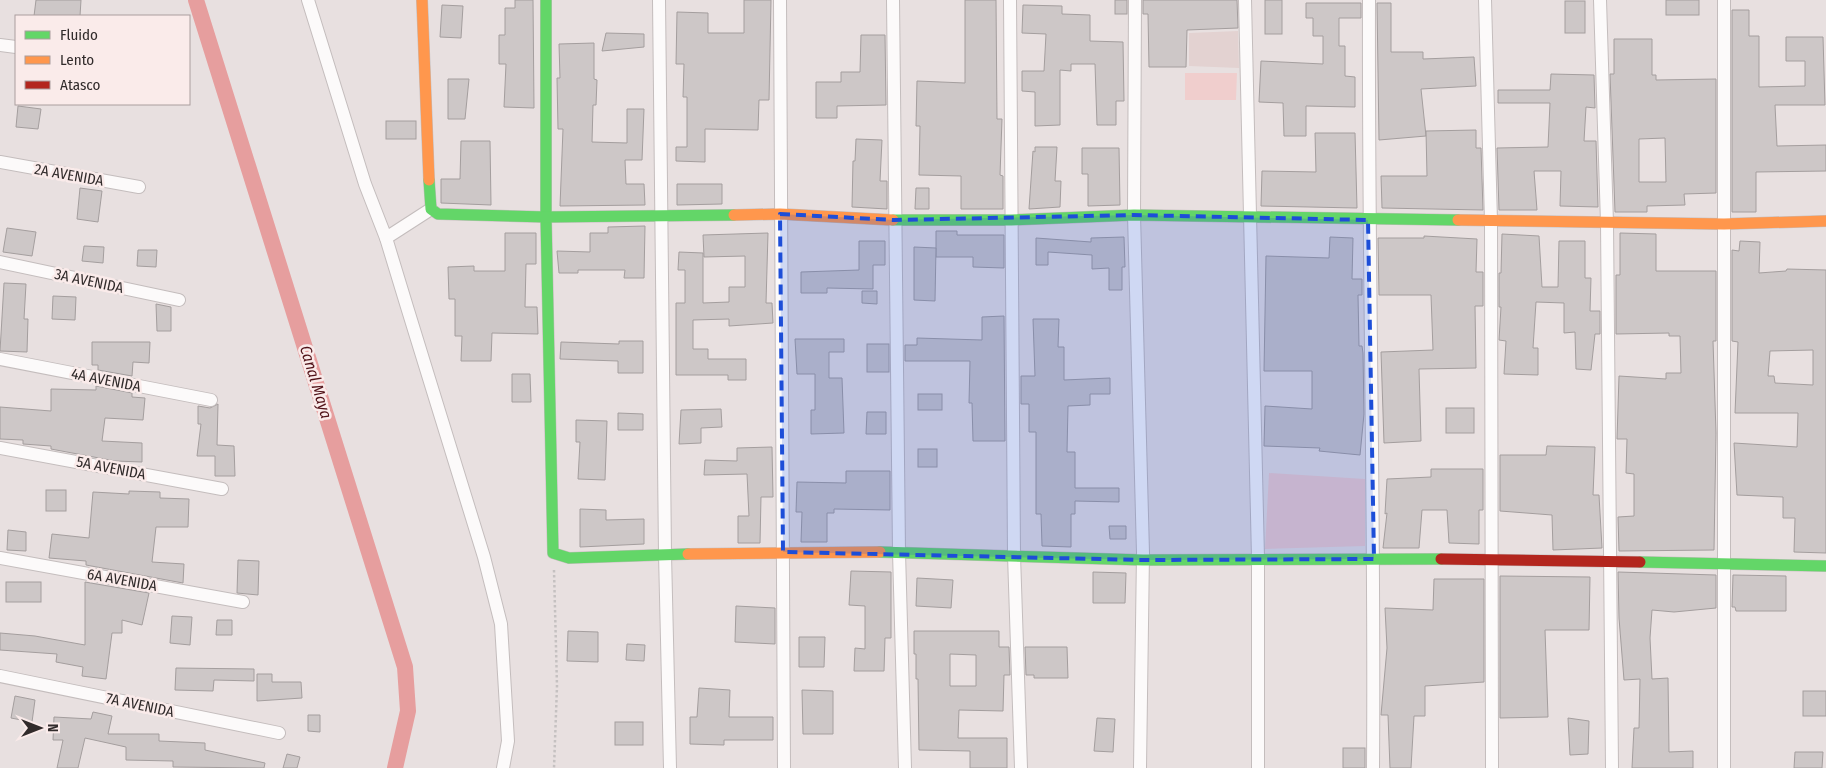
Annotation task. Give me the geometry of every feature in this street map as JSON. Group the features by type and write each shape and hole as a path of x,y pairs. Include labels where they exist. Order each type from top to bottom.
{"street":[{"path":"308,0 365,184 386,238 481,548 501,624 508,741 503,768"},
{"path":"422,0 432,209 438,214 546,216 780,214 894,220 1012,220 1134,215 1724,224 1826,221"},
{"path":"546,0 546,216 553,553 569,558 665,554 899,552 1142,560 1258,558 1491,559 1826,566"},
{"path":"659,0 660,215 670,768"},
{"path":"780,0 784,768"},
{"path":"893,0 899,552 905,768"},
{"path":"1010,0 1014,555 1021,768"},
{"path":"1136,0 1134,215 1142,560 1140,768"},
{"path":"1245,0 1258,558 1258,768"},
{"path":"1369,0 1368,220 1374,559 1373,768"},
{"path":"1485,0 1492,221 1492,768"},
{"path":"1600,0 1606,222 1612,768"},
{"path":"1724,0 1724,768"},
{"path":"0,45 15,47"},
{"name":"2A AVENIDA","path":"0,162 138,187"},
{"path":"386,238 432,209"},
{"name":"3A AVENIDA","path":"0,262 179,300"},
{"name":"4A AVENIDA","path":"0,359 211,400"},
{"name":"5A AVENIDA","path":"0,448 222,489"},
{"name":"6A AVENIDA","path":"0,558 243,602"},
{"name":"7A AVENIDA","path":"0,676 279,733"}],"path":[{"path":"553,553 557,686 554,768"}],"highlighted area":[{"path":"780,214 894,220 1134,215 1368,220 1374,559 1143,560 783,552"}],"shaded area":[{"path":"1238,31 1239,68 1189,66 1189,33"},
{"path":"1185,73 1237,73 1236,100 1185,100"},
{"path":"1269,473 1365,479 1365,546 1265,549"}],"building":[{"path":"36,0 81,0 80,15 34,15"},
{"path":"515,0 533,0 534,108 504,107 506,64 499,64 499,35 505,35 505,8 515,8"},
{"path":"744,0 771,0 769,100 759,100 758,130 705,129 705,162 676,161 676,147 687,147 687,97 683,97 684,64 676,64 677,12 708,13 708,33 744,33"},
{"path":"965,0 996,0 997,119 1002,119 1000,175 1003,176 1003,209 961,209 961,176 919,175 920,126 916,126 917,81 965,83"},
{"path":"1115,0 1127,0 1127,14 1115,14"},
{"path":"1143,0 1237,0 1238,28 1187,30 1186,67 1149,67 1148,14 1143,14"},
{"path":"1265,0 1282,0 1282,34 1265,34"},
{"path":"1666,0 1699,0 1699,15 1666,15"},
{"path":"1565,1 1585,1 1585,33 1565,33"},
{"path":"1306,3 1361,3 1361,18 1339,18 1339,46 1345,46 1345,76 1355,77 1355,107 1306,106 1306,136 1284,136 1283,103 1259,102 1261,61 1323,64 1323,36 1313,36 1313,18 1306,18"},
{"path":"1377,3 1391,3 1391,52 1423,52 1423,59 1474,57 1476,86 1421,89 1426,136 1379,140"},
{"path":"442,5 463,6 461,38 440,37"},
{"path":"1023,5 1062,6 1062,14 1090,15 1090,41 1123,42 1124,101 1116,101 1116,125 1097,125 1095,64 1071,64 1071,71 1060,70 1060,125 1035,126 1035,92 1022,91 1022,71 1044,71 1046,34 1022,33"},
{"path":"1732,10 1749,10 1749,36 1759,36 1759,87 1805,86 1805,61 1786,61 1786,37 1823,37 1825,105 1775,105 1777,146 1826,145 1826,171 1756,172 1756,212 1732,212"},
{"path":"606,33 644,34 644,47 602,51"},
{"path":"861,35 885,35 886,105 837,106 837,118 816,118 816,82 841,82 841,72 860,72"},
{"path":"1614,39 1652,39 1652,75 1656,75 1656,80 1716,79 1716,193 1684,194 1685,205 1647,206 1647,212 1615,212 1610,74 1614,74","holes":["1665,138 1666,182 1639,182 1639,139"]},
{"path":"594,43 594,79 597,80 596,105 593,105 592,142 627,143 627,109 644,109 642,160 625,160 626,184 644,184 645,205 560,206 563,129 558,129 557,78 560,78 559,44"},
{"path":"1551,74 1594,75 1595,108 1586,107 1584,141 1596,141 1598,207 1560,206 1561,171 1534,171 1537,210 1499,210 1497,148 1548,147 1550,103 1498,103 1498,90 1550,90"},
{"path":"448,79 469,79 465,119 448,119"},
{"path":"18,106 41,109 38,129 16,127"},
{"path":"386,121 416,121 416,139 386,139"},
{"path":"1476,130 1476,148 1481,148 1483,210 1382,208 1381,176 1427,176 1426,131"},
{"path":"1315,133 1355,133 1357,208 1261,206 1262,171 1316,172"},
{"path":"856,139 882,140 880,181 887,181 887,209 852,207 853,161 855,161"},
{"path":"461,141 490,141 491,205 441,203 441,179 460,179"},
{"path":"1035,147 1057,147 1055,181 1061,181 1060,207 1029,209 1033,151 1035,152"},
{"path":"1082,148 1119,148 1120,205 1088,206 1088,174 1082,174"},
{"path":"677,184 722,184 722,204 677,205"},
{"path":"80,188 102,191 98,222 77,219"},
{"path":"916,188 929,188 929,209 915,209"},
{"path":"645,226 644,278 624,278 625,270 578,270 578,273 559,273 557,251 590,252 590,233 608,233 608,227"},
{"path":"7,228 36,232 32,256 3,252"},
{"path":"936,231 957,231 957,235 1004,235 1004,268 973,267 973,257 936,257"},
{"path":"505,233 536,233 536,264 526,264 525,307 537,307 538,334 492,333 491,361 461,361 462,336 455,336 455,299 449,299 448,267 474,266 474,271 505,271"},
{"path":"768,233 766,303 772,303 773,323 729,326 729,319 693,320 693,349 708,349 708,359 746,359 746,380 728,380 728,375 676,375 676,303 685,303 685,270 678,270 679,252 703,253 703,303 729,302 729,287 745,287 745,256 704,257 703,235"},
{"path":"1620,233 1656,234 1656,271 1716,271 1716,341 1713,341 1716,433 1714,550 1619,551 1618,517 1634,516 1634,474 1626,473 1627,439 1617,439 1619,376 1666,379 1666,373 1681,373 1680,336 1669,336 1669,333 1616,334 1616,275 1620,275"},
{"path":"1502,234 1539,236 1542,287 1558,287 1559,241 1585,241 1585,278 1591,278 1590,311 1600,311 1600,334 1595,334 1591,370 1576,369 1575,332 1564,333 1564,303 1536,302 1533,348 1538,348 1538,375 1504,374 1506,341 1499,340 1501,307 1499,307 1499,273 1501,273"},
{"path":"1424,236 1477,239 1476,272 1483,272 1483,306 1475,306 1476,368 1419,369 1421,441 1384,443 1381,352 1433,350 1431,295 1379,295 1378,238 1424,238"},
{"path":"1124,237 1125,267 1122,267 1122,290 1109,290 1109,268 1092,269 1092,255 1048,252 1048,265 1036,265 1036,238 1091,242 1091,238"},
{"path":"1330,237 1353,238 1352,279 1362,279 1362,295 1358,295 1359,346 1362,346 1363,353 1364,414 1360,455 1319,451 1320,448 1264,446 1265,406 1312,409 1312,371 1264,371 1266,256 1329,258"},
{"path":"859,241 885,241 885,265 873,265 873,289 827,288 827,293 801,293 801,272 859,270"},
{"path":"1740,241 1760,242 1759,273 1786,271 1787,269 1826,270 1826,553 1794,552 1795,518 1783,518 1783,497 1737,495 1734,443 1797,447 1798,413 1735,413 1738,342 1732,341 1732,250 1739,251","holes":["1813,350 1813,385 1775,383 1774,376 1768,376 1770,351"]},
{"path":"84,246 104,247 103,263 82,261"},
{"path":"914,247 936,248 935,301 914,300"},
{"path":"138,250 157,250 156,267 137,266"},
{"path":"4,283 26,284 24,319 28,319 27,352 0,351"},
{"path":"862,291 877,291 877,304 862,303"},
{"path":"53,296 76,297 75,320 52,319"},
{"path":"156,304 171,307 171,331 157,331"},
{"path":"1004,316 1005,441 973,441 972,403 969,403 970,361 905,361 905,345 917,345 917,338 982,340 982,317"},
{"path":"1033,319 1059,319 1058,347 1064,347 1064,380 1110,378 1110,394 1090,394 1090,405 1068,406 1067,452 1075,452 1075,488 1119,488 1119,502 1075,501 1075,514 1071,514 1071,547 1042,546 1041,514 1036,514 1036,432 1029,432 1029,404 1021,404 1021,376 1035,376"},
{"path":"795,339 844,339 844,352 829,352 829,378 842,378 844,433 811,434 811,410 815,410 815,374 797,374"},
{"path":"619,341 643,341 643,373 618,373 618,361 560,359 561,342 619,344"},
{"path":"92,342 150,342 149,363 133,362 132,376 98,370 98,365 92,365"},
{"path":"867,344 889,344 889,372 867,372"},
{"path":"512,374 530,374 531,402 512,402"},
{"path":"96,386 132,393 132,397 145,398 143,420 105,418 102,441 142,443 142,462 115,461 51,449 51,446 23,444 23,440 0,439 0,407 51,411 51,389 96,390"},
{"path":"918,394 942,394 942,410 918,410"},
{"path":"218,404 217,445 234,446 235,476 215,476 215,456 197,456 201,424 198,424 198,406 210,408"},
{"path":"1446,408 1474,408 1474,433 1446,433"},
{"path":"721,409 722,427 701,428 701,443 679,444 681,410"},
{"path":"867,412 886,412 886,434 866,434"},
{"path":"618,413 643,414 643,430 618,430"},
{"path":"576,420 607,421 605,480 578,479 580,442 576,442"},
{"path":"1547,446 1595,447 1593,495 1599,495 1602,548 1553,550 1552,515 1500,511 1500,455 1546,455"},
{"path":"772,447 773,497 761,497 760,543 738,543 738,516 749,516 747,474 704,475 705,460 737,461 737,448"},
{"path":"918,449 937,449 937,467 918,467"},
{"path":"1431,469 1483,469 1483,510 1479,510 1479,544 1449,543 1447,510 1422,510 1419,548 1383,548 1387,513 1385,514 1387,479 1431,477"},
{"path":"846,471 890,471 890,510 834,509 834,513 827,513 827,542 801,542 802,512 796,512 797,482 846,483"},
{"path":"46,490 66,490 66,511 46,511"},
{"path":"129,491 160,492 160,498 189,499 188,527 156,527 152,562 184,564 183,583 86,565 86,561 49,558 52,534 89,538 93,492 129,494"},
{"path":"580,509 606,510 606,520 644,519 644,544 580,547"},
{"path":"1109,526 1126,526 1126,539 1110,539"},
{"path":"8,530 26,532 26,551 7,550"},
{"path":"238,560 259,561 258,595 237,593"},
{"path":"851,571 891,572 891,638 885,638 884,671 854,671 855,648 865,649 865,606 849,605"},
{"path":"1093,572 1126,573 1125,603 1093,603"},
{"path":"1618,572 1716,575 1716,608 1674,612 1652,610 1650,638 1652,679 1668,678 1669,752 1693,751 1693,768 1632,768 1634,728 1639,728 1640,679 1624,680 1619,618"},
{"path":"1733,575 1786,576 1786,611 1736,611 1735,607 1732,607"},
{"path":"1500,576 1590,577 1589,630 1545,630 1548,717 1500,718"},
{"path":"917,578 953,580 951,608 916,606"},
{"path":"1434,579 1484,579 1484,682 1425,686 1425,716 1414,716 1411,768 1390,768 1388,715 1381,715 1387,648 1385,608 1433,610"},
{"path":"6,582 41,582 41,602 6,602"},
{"path":"85,582 149,593 142,625 122,620 122,633 112,633 106,679 82,676 83,667 56,662 57,654 0,650 0,633 35,636 85,645"},
{"path":"736,606 775,608 775,644 735,642"},
{"path":"172,616 192,617 190,645 170,643"},
{"path":"217,620 232,620 232,635 216,635"},
{"path":"568,631 598,632 598,662 567,661"},
{"path":"914,631 999,631 999,647 1009,647 1010,675 1004,675 1003,711 959,710 958,738 1007,738 1007,768 970,768 970,751 919,750 918,679 916,679 916,654 914,654","holes":["950,654 976,655 976,686 950,686"]},
{"path":"799,637 825,637 824,667 799,667"},
{"path":"627,644 645,645 644,661 626,660"},
{"path":"1025,647 1067,647 1068,678 1034,678 1034,675 1026,675"},
{"path":"176,668 254,669 254,681 214,680 213,691 175,690"},
{"path":"257,674 272,674 272,682 301,682 302,698 257,701"},
{"path":"699,688 730,690 729,717 773,717 773,740 724,740 724,745 690,744 690,717 697,717"},
{"path":"802,690 833,691 833,734 803,734"},
{"path":"1803,691 1826,691 1826,716 1803,716"},
{"path":"15,696 35,700 32,722 11,718"},
{"path":"93,712 112,716 108,734 159,734 159,741 205,743 205,750 265,763 264,768 173,767 173,761 126,760 126,747 85,738 78,768 57,768 63,740 53,740 54,717 91,719"},
{"path":"308,715 320,715 320,732 308,731"},
{"path":"1097,718 1115,719 1113,752 1094,751"},
{"path":"1568,718 1589,721 1588,754 1570,755"},
{"path":"615,722 643,722 643,745 615,745"},
{"path":"1343,748 1365,748 1365,768 1343,768"},
{"path":"1795,752 1823,752 1822,768 1794,768"},
{"path":"287,754 300,757 297,768 283,768"}],"waterway":[{"name":"Canal Maya","path":"196,0 405,667 408,711 395,768"}],"traffic: fast":[{"path":"546,0 546,217 553,553 569,558 688,554"},
{"path":"429,180 431,209 438,214 546,217 734,215"},
{"path":"893,220 1011,220 1134,215 1458,220"},
{"path":"880,552 1143,560 1441,559"},
{"path":"1640,562 1826,566"}],"traffic: slow":[{"path":"422,0 429,180"},
{"path":"734,215 780,214 893,220"},
{"path":"1458,220 1724,224 1826,221"},
{"path":"688,554 880,552"}],"traffic: jam":[{"path":"1441,559 1640,562"}]}
